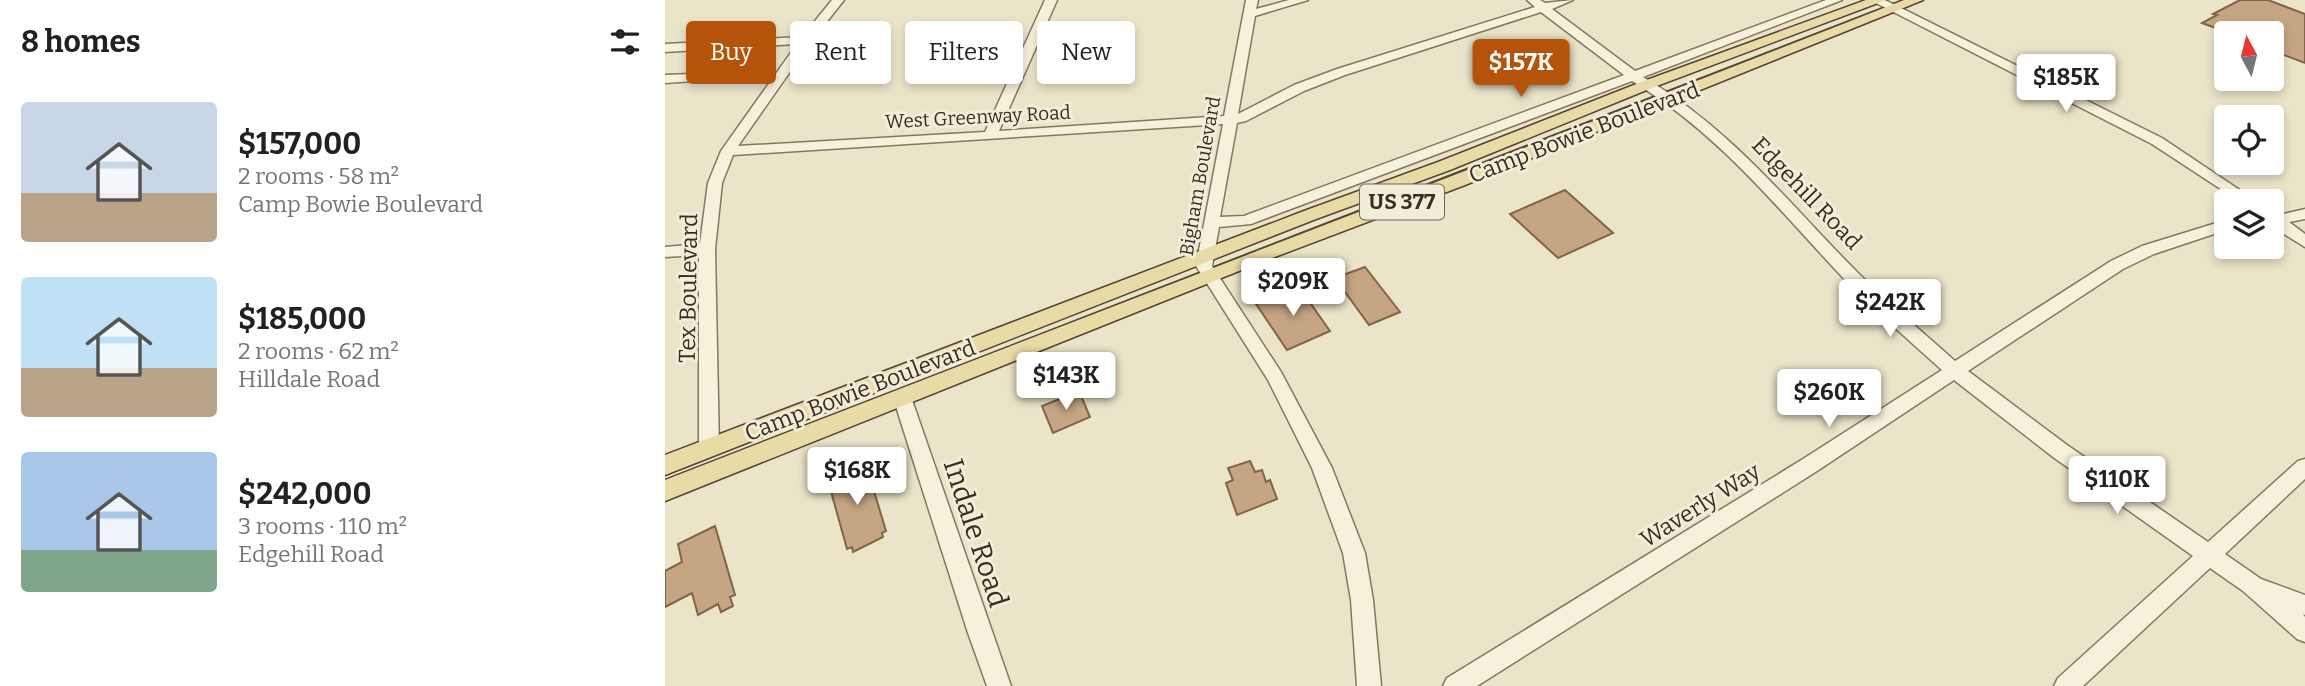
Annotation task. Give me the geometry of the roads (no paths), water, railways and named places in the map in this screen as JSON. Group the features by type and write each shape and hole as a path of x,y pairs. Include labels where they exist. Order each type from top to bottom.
{"main road":[{"name":"Camp Bowie Boulevard","path":"665,491 712,473 898,387 1206,266 1649,84 1877,0"},
{"name":"Camp Bowie Boulevard","path":"1206,266 1459,181 1916,0"},
{"path":"1444,166 1459,181"},
{"name":"Camp Bowie Boulevard","path":"665,464 898,387"},
{"path":"709,448 712,473"}],"street":[{"name":"Tex Boulevard","path":"821,21 838,0"},
{"path":"990,135 1051,0"},
{"path":"1251,7 1302,0"},
{"name":"West Greenway Road","path":"729,151 1231,120 1241,118 1299,88 1341,72 1538,4 1567,0"},
{"path":"1211,222 1247,221 1836,0"},
{"path":"1877,0 2157,141 2231,189"},
{"name":"Edgehill Road","path":"1538,4 1632,75 1670,98 1743,159 1855,280 1953,370 2251,584 2305,631"},
{"name":"Bigham Boulevard","path":"1206,266 1211,222 1251,7"},
{"path":"665,48 790,41"},
{"name":"Tex Boulevard","path":"709,448 707,249 715,183 729,151 790,63"},
{"path":"665,79 686,78"},
{"path":"2284,217 2305,214"},
{"path":"2284,227 2305,242"},
{"name":"Waverly Way","path":"1455,686 1810,465 2117,265 2148,250 2214,230"},
{"path":"665,253 707,249"},
{"path":"1206,266 1275,377 1327,480 1354,553 1363,600 1369,686"},
{"name":"Indale Road","path":"898,387 999,686"},
{"path":"2066,686 2305,467"},
{"path":"2251,584 2305,605"}]}
